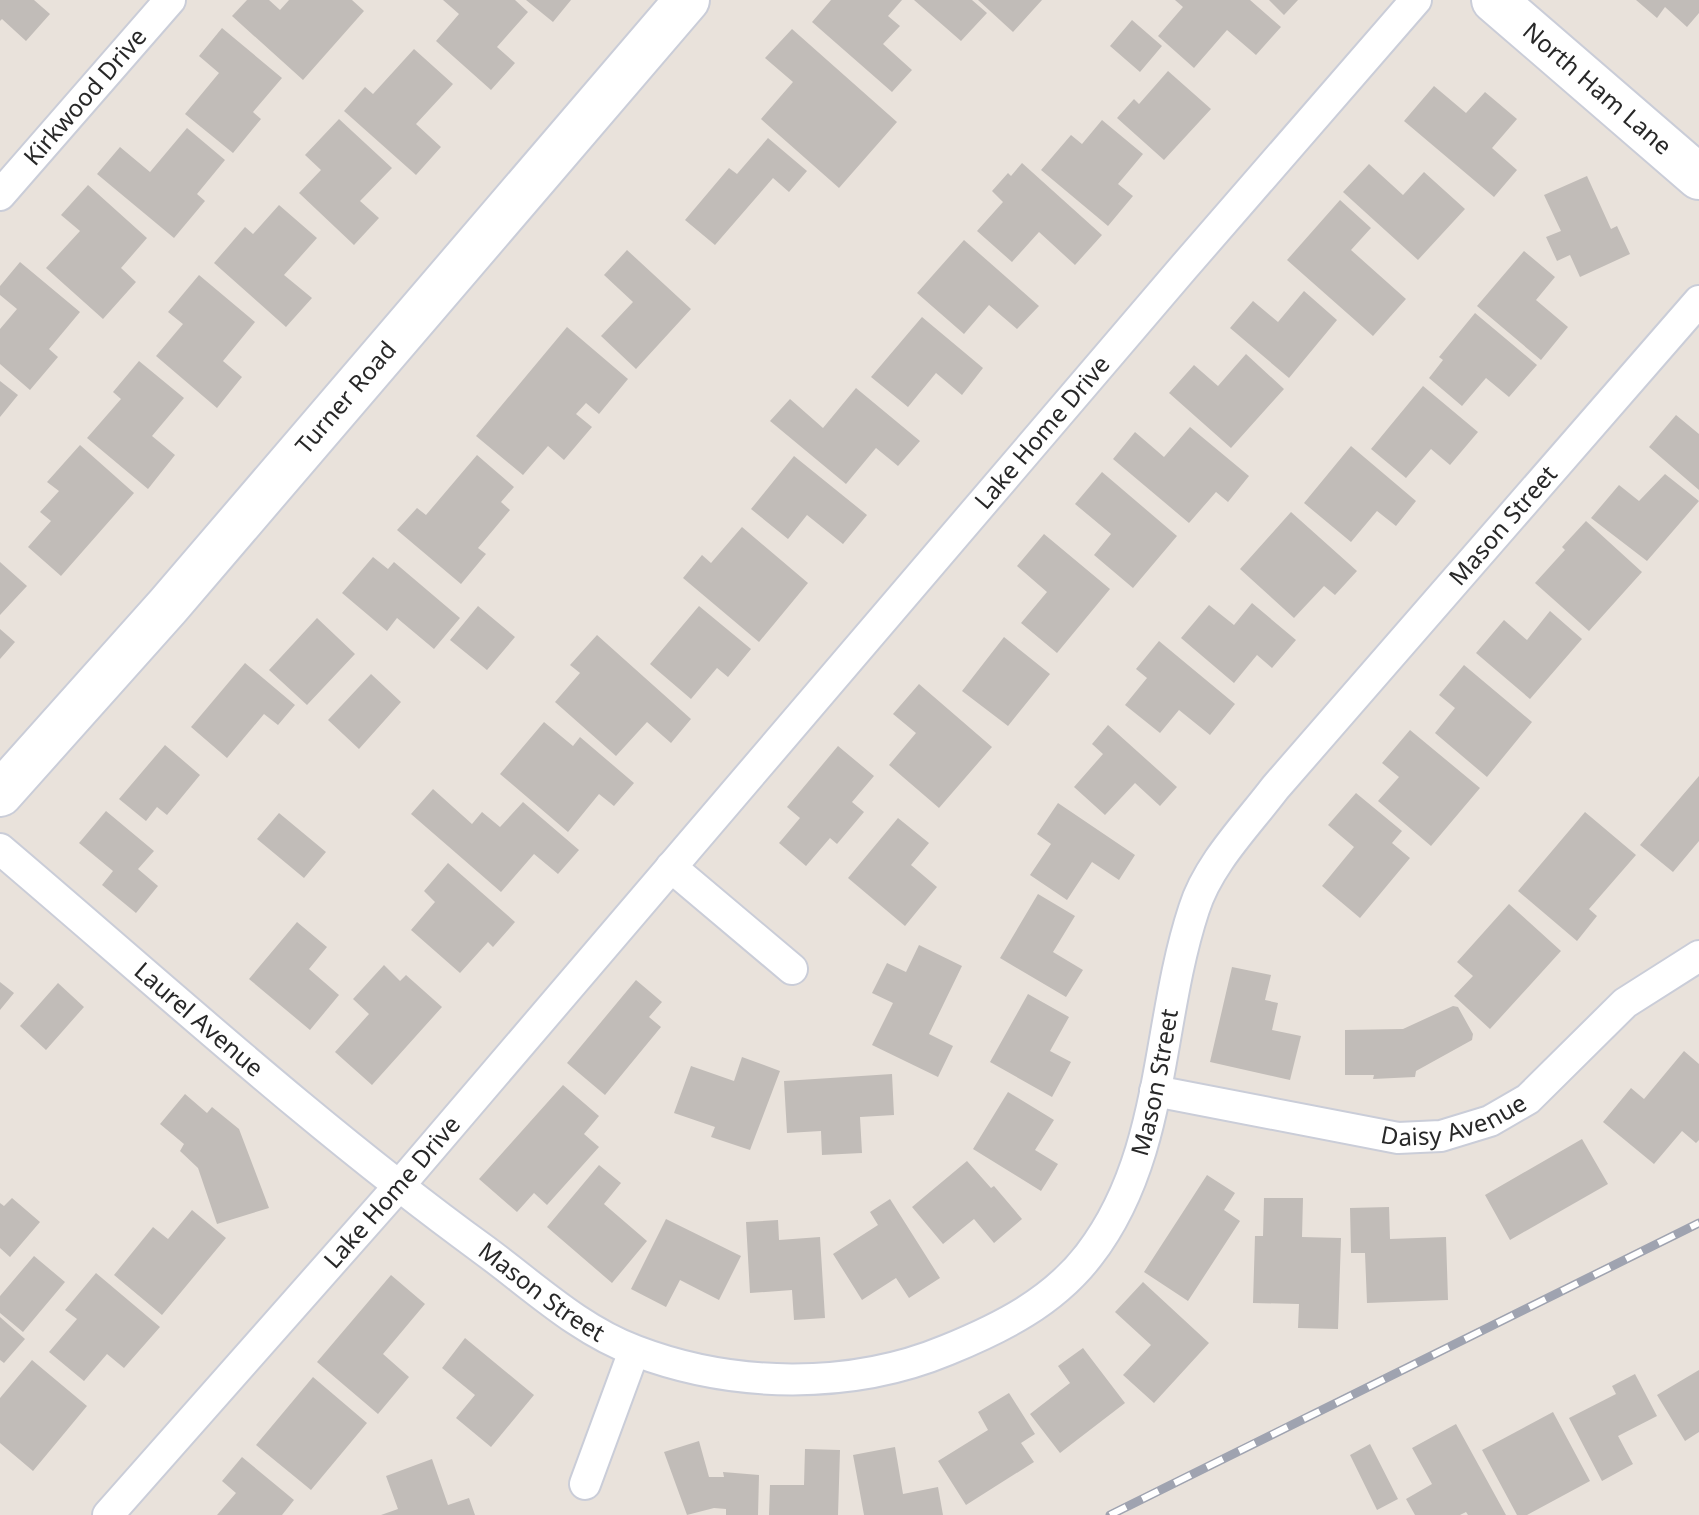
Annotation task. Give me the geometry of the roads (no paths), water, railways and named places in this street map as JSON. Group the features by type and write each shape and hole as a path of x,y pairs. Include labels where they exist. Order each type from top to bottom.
{"main road":[{"name":"Turner Road","path":"0,794 168,606 687,0"},
{"name":"North Ham Lane","path":"1494,0 1699,177"}],"street":[{"name":"Kirkwood Drive","path":"0,195 170,0"},
{"name":"Lake Home Drive","path":"108,1515 398,1187 1416,0"},
{"name":"Mason Street","path":"398,1187 587,1328 634,1351 699,1371 768,1380 840,1376 920,1362 1003,1327 1050,1295 1087,1258 1118,1211 1137,1167 1195,906 1219,862 1275,788 1699,301"},
{"name":"Laurel Avenue","path":"0,849 398,1187"},
{"path":"671,867 792,969"},
{"name":"Daisy Avenue","path":"1155,1091 1398,1138 1441,1136 1490,1121 1528,1099 1625,1003 1699,956"},
{"path":"585,1484 634,1351"}],"railway":[{"path":"1110,1515 1699,1223"}]}
